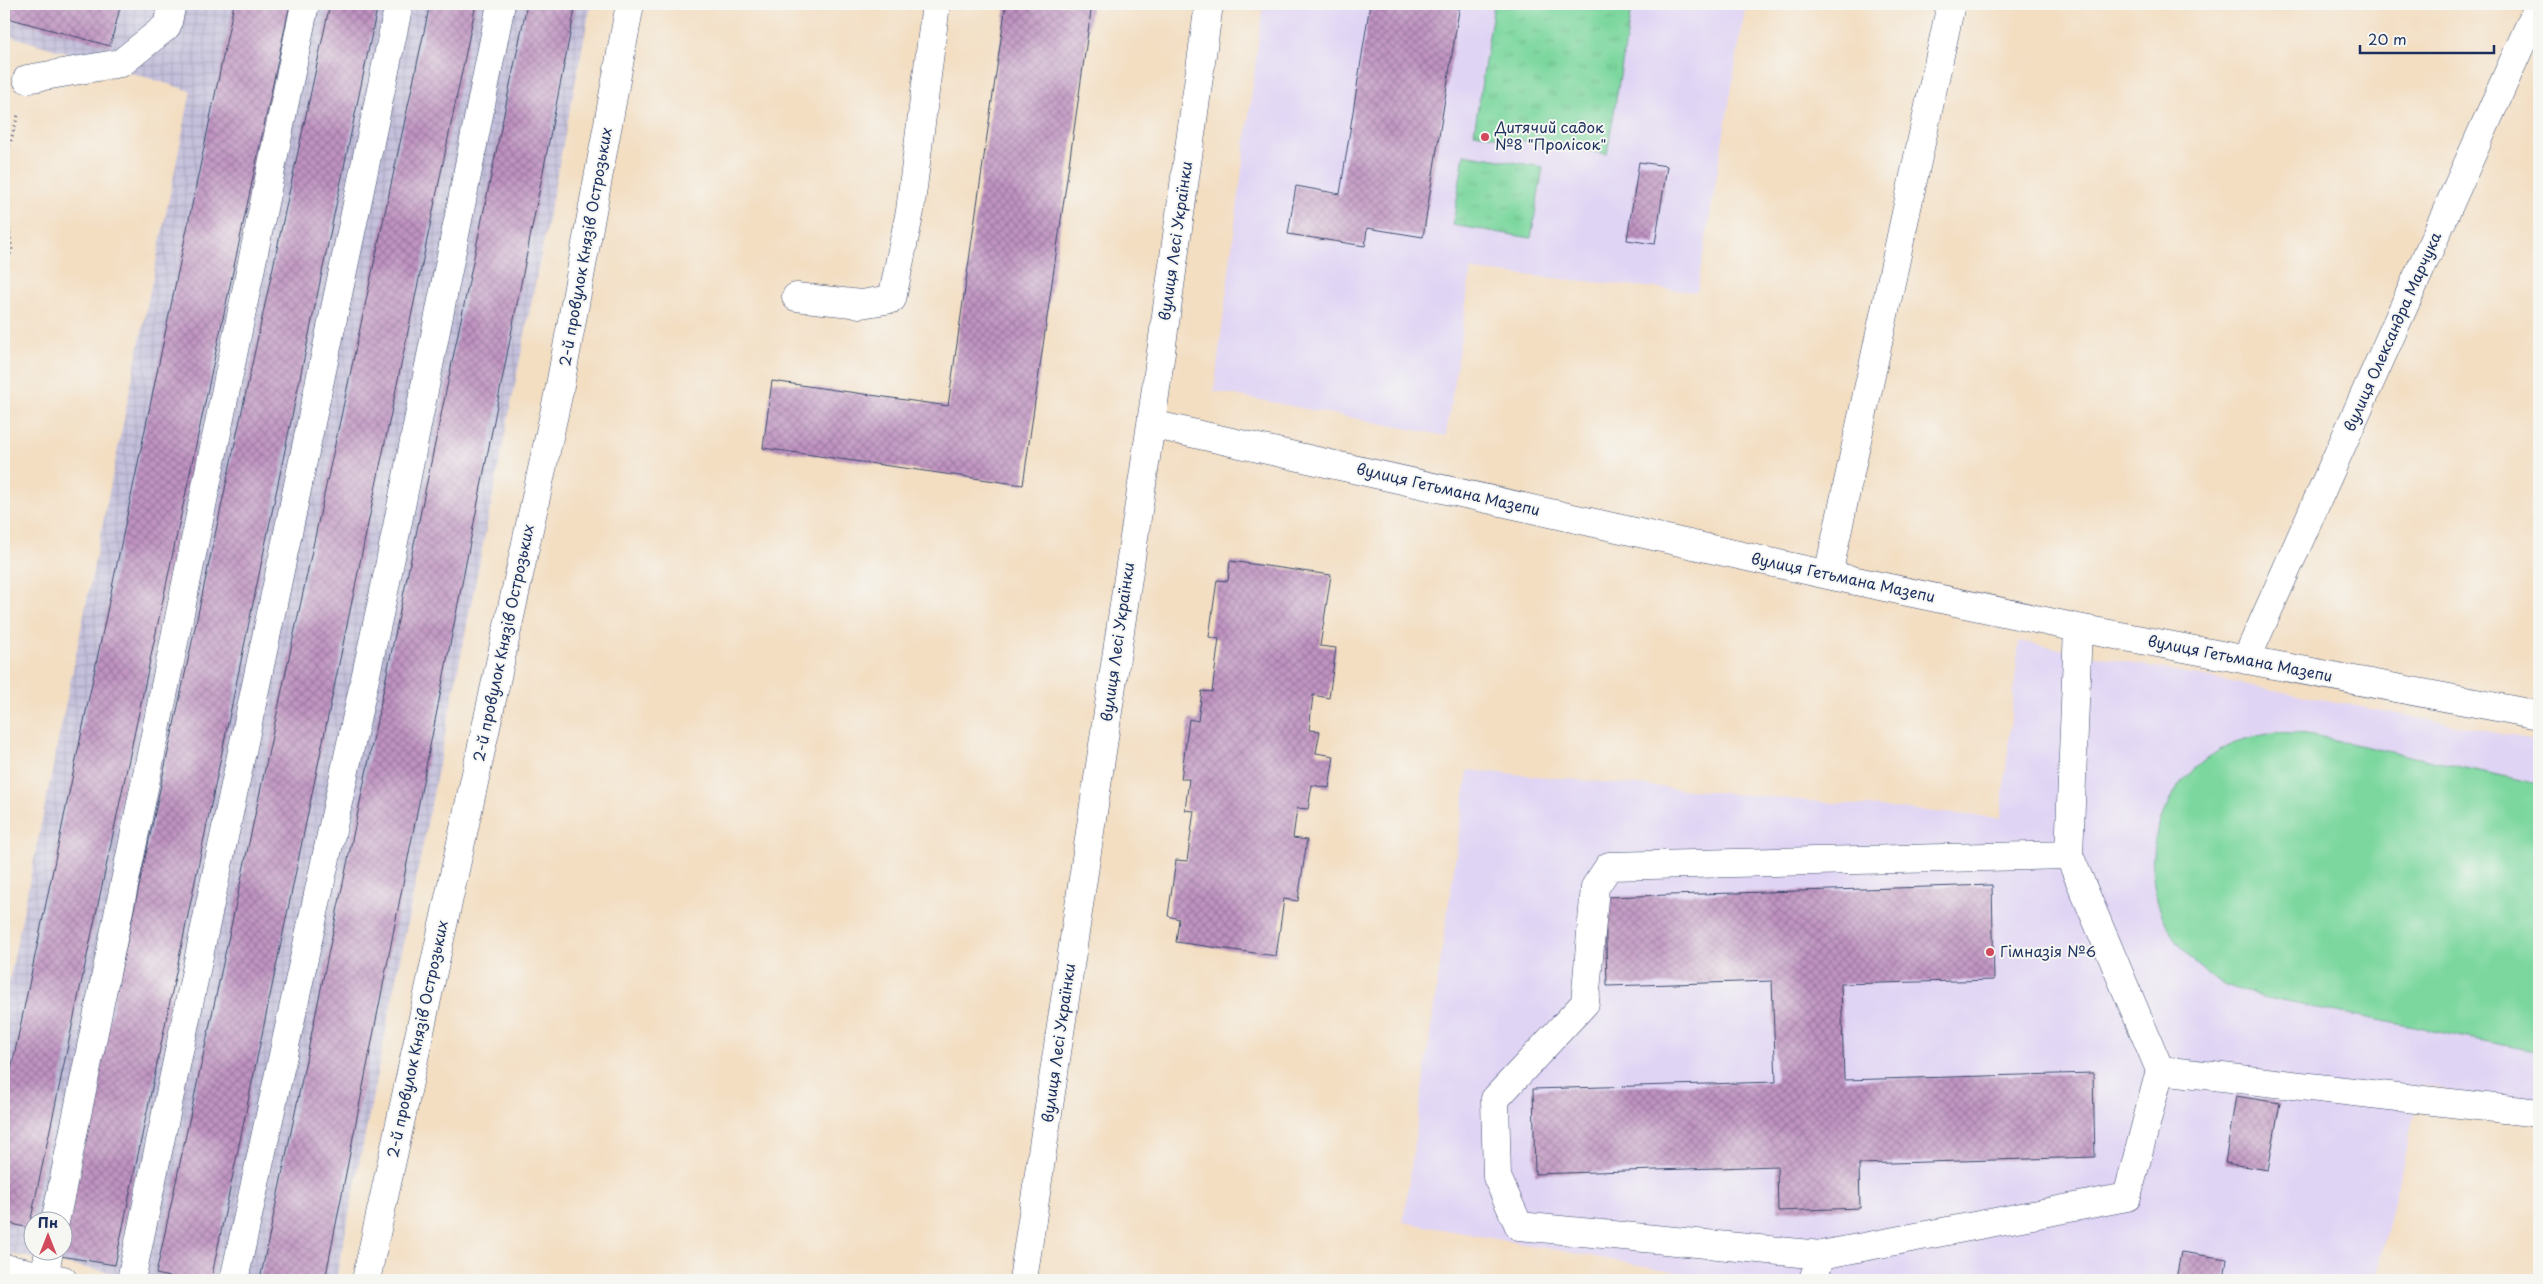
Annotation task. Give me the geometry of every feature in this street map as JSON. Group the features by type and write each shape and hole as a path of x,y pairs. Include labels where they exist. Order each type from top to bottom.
{"street":[{"path":"27,79 121,63 167,26 172,4"},
{"path":"57,1212 305,4"},
{"path":"131,1280 399,4"},
{"path":"234,1280 385,587 501,4"},
{"name":"2-й провулок Князів Острозьких","path":"366,1280 559,391 630,4"},
{"path":"796,297 861,304 892,299 910,211 936,4"},
{"name":"вулиця Лесі Українки","path":"1024,1280 1151,424 1209,4"},
{"path":"1828,576 1951,4"},
{"name":"вулиця Олександра Марчука","path":"2246,660 2539,4"},
{"name":"вулиця Гетьмана Мазепи","path":"1151,424 1828,576 2078,628 2539,715"},
{"path":"2069,855 1609,866 1595,886 1585,1003 1495,1099 1497,1177 1519,1226 1817,1268 2127,1197 2160,1070 2069,855 2078,628"},
{"path":"2160,1070 2539,1113"},
{"path":"4,1268 52,1269"}],"path":[{"path":"4,165 27,79"},
{"path":"4,194 12,250 4,267"}],"shaded area":[{"path":"4,4 591,4 336,1280 152,1280 53,1262 72,1262 72,1212 22,1212 22,1256 4,1253 4,1006 191,91 4,34"},
{"name":"Дитячий садок №8 \"Пролісок\"","path":"1263,4 1746,4 1697,292 1471,270 1446,436 1214,391"},
{"name":"Гімназія №6","path":"2019,641 2539,741 2539,1111 2421,1085 2376,1280 1721,1280 1403,1222 1468,770 2001,818"}],"green space":[{"path":"1494,4 1632,4 1607,154 1474,133"},
{"path":"1464,154 1543,167 1531,238 1453,225"},
{"path":"2278,732 2308,734 2539,784 2539,1052 2262,997 2233,988 2220,981 2207,973 2182,948 2164,920 2155,889 2153,858 2158,827 2172,797 2192,771 2220,750 2233,743"}],"building":[{"path":"4,4 121,4 110,46 4,17"},
{"path":"234,4 290,4 32,1212 22,1212 22,1226 4,1222 4,1104"},
{"path":"330,4 378,4 115,1265 72,1258 72,1212 68,1212"},
{"path":"430,4 476,4 211,1280 183,1280 156,1274"},
{"path":"527,4 576,4 325,1280 260,1280"},
{"path":"1006,4 1092,4 1023,485 763,448 772,381 948,406"},
{"path":"1370,4 1460,4 1423,237 1367,228 1365,246 1288,234 1296,186 1340,194"},
{"path":"1639,162 1667,166 1655,244 1627,240"},
{"path":"1230,561 1331,575 1320,646 1336,648 1329,698 1313,695 1309,730 1320,731 1316,753 1334,756 1329,788 1312,785 1308,809 1297,808 1293,838 1307,840 1298,901 1284,899 1276,956 1176,942 1179,919 1168,916 1176,860 1187,861 1194,811 1185,810 1189,779 1181,779 1189,719 1198,721 1202,691 1212,692 1219,639 1209,637 1217,580 1228,581"},
{"path":"1992,885 1994,980 1841,984 1844,1080 2093,1073 2095,1157 1859,1164 1860,1208 1778,1211 1777,1166 1535,1174 1533,1089 1776,1082 1772,981 1607,986 1605,897"},
{"path":"2236,1096 2280,1103 2268,1170 2225,1163"},
{"path":"2181,1252 2227,1259 2224,1280 2176,1280"}],"place":[{"name":"Дитячий садок №8 \"Пролісок\"","path":"1485,137"},
{"name":"Гімназія №6","path":"1990,952"}]}
